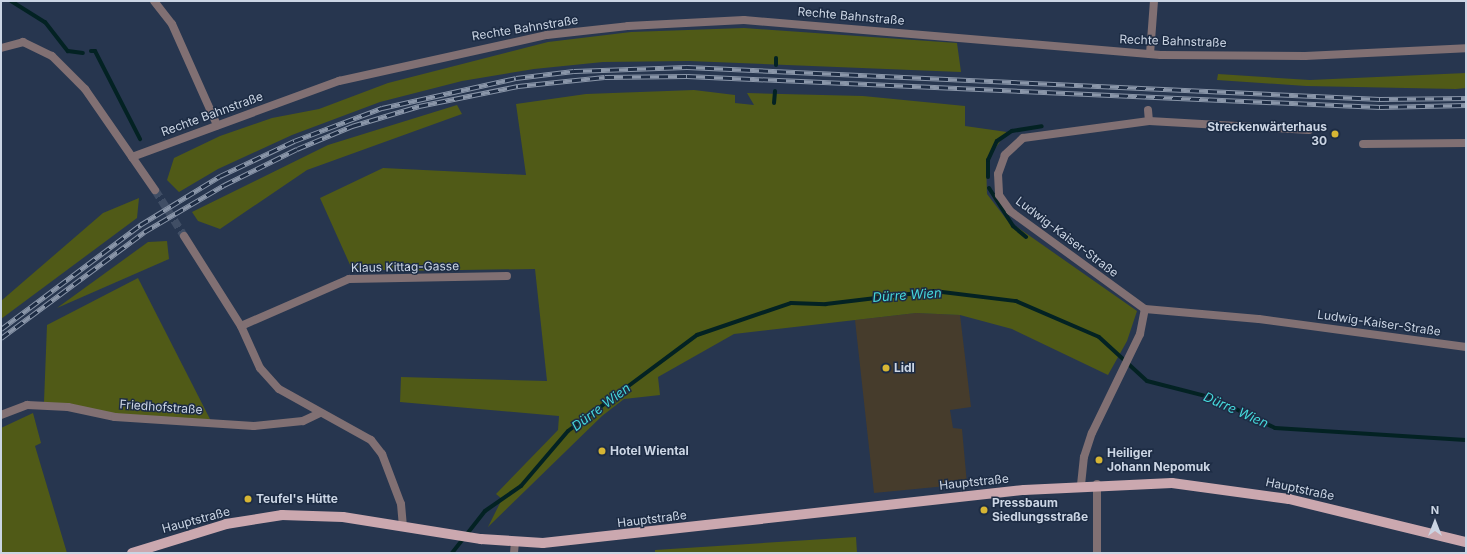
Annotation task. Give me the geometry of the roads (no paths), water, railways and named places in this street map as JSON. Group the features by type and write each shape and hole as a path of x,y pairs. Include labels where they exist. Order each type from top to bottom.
{"main road":[{"name":"Hauptstraße","path":"132,553 226,524 282,515 343,517 481,539 515,542 570,542 1081,485 1172,483 1237,490 1466,542"}],"street":[{"path":"154,1 172,24 217,125"},
{"path":"1150,54 1154,1"},
{"name":"Rechte Bahnstraße","path":"132,157 339,80 418,61 546,35 628,26 744,20 1150,54 1305,56 1466,48"},
{"path":"1,48 23,42 52,56 85,89 155,190"},
{"path":"1148,110 1149,121"},
{"name":"Ludwig-Kaiser-Straße","path":"1309,130 1149,121 1023,138 1005,155 998,174 999,195 1010,211 1145,309 1259,319 1466,347"},
{"path":"1363,144 1466,143"},
{"path":"184,236 241,326 260,368 279,389 320,413 357,430 378,449 401,504 403,526"},
{"name":"Klaus Kittag-Gasse","path":"241,326 349,279 507,276"},
{"path":"1081,485 1084,457 1119,375 1140,334 1145,309"},
{"name":"Friedhofstraße","path":"1,414 28,405 113,417 254,426 303,421 320,413"},
{"path":"1097,484 1097,553"},
{"path":"514,553 515,542"}],"waterway":[{"path":"11,1 45,22 68,51 83,53"},
{"path":"91,51 95,51 140,139"},
{"path":"776,58 776,65"},
{"path":"774,103 775,91"},
{"path":"988,177 988,160 997,141 1012,131 1042,126"},
{"path":"989,188 1013,226 1026,237"},
{"name":"Dürre Wien","path":"452,553 485,511 521,486 568,431 697,335 791,303 826,304 934,291 1016,301 1099,337 1147,381 1213,398 1275,428 1466,440"}],"tunnel":[{"path":"155,190 184,236"}],"railway":[{"path":"1,329 140,225 220,176 294,141 382,108 516,78 574,71 687,67 1380,99 1466,98"},
{"path":"1,338 144,232 224,185 297,149 352,126 419,106 518,86 605,77 687,76 1380,107 1466,105"}],"place":[{"name":"Streckenwärterhaus 30","path":"1335,134"},
{"name":"Lidl","path":"886,368"},
{"name":"Hotel Wiental","path":"602,451"},
{"name":"Heiliger Johann Nepomuk","path":"1099,460"},
{"name":"Teufel's Hütte","path":"248,499"},
{"name":"Pressbaum Siedlungsstraße","path":"984,510"}]}
